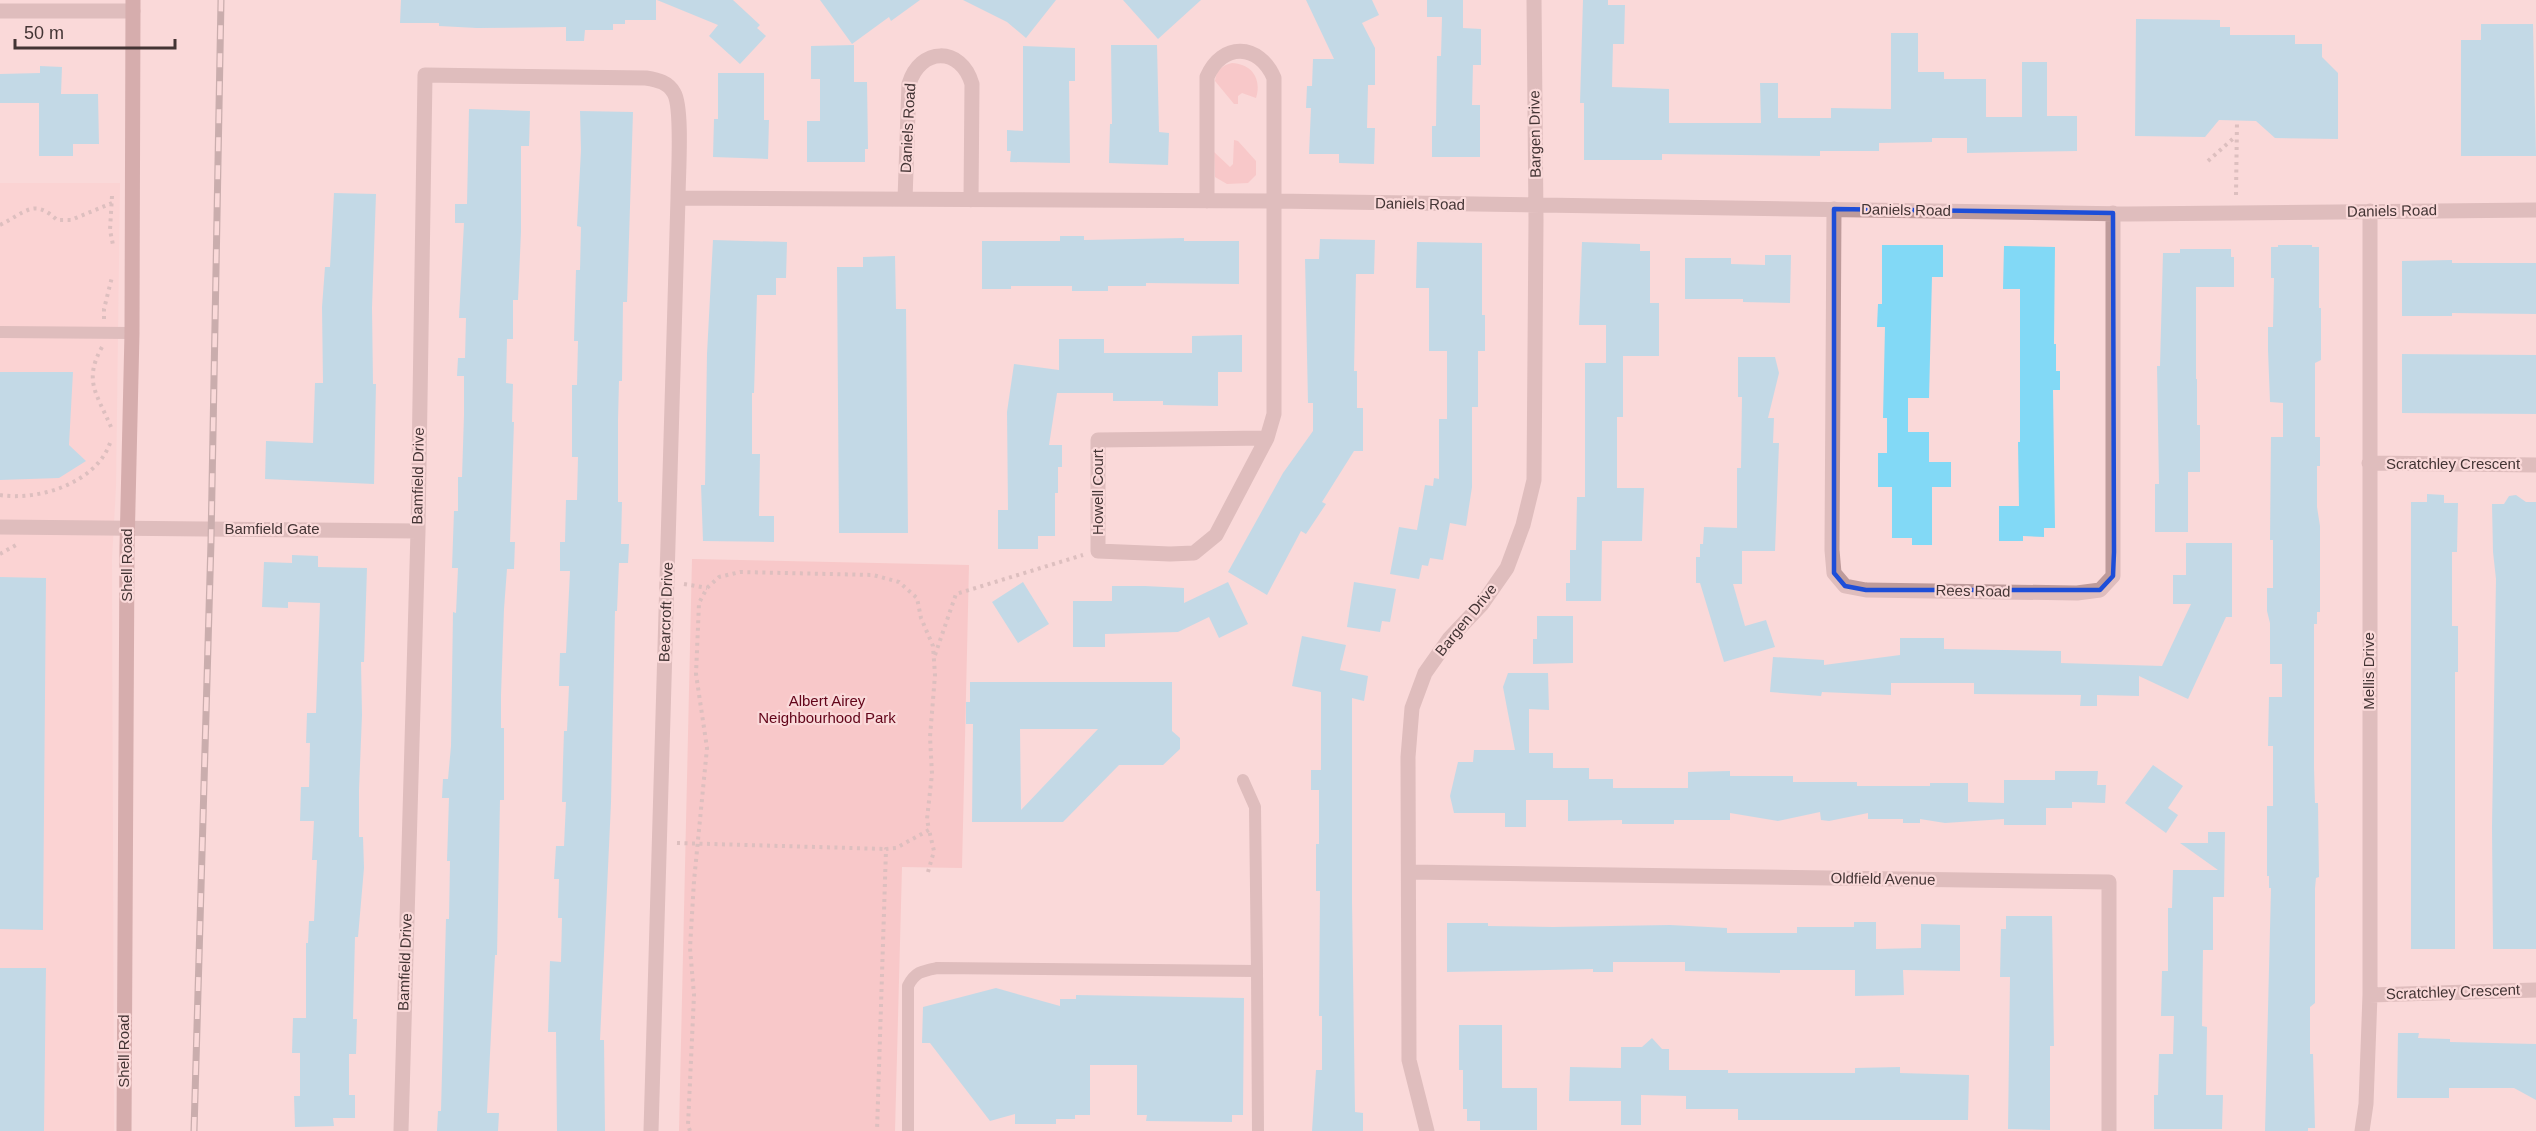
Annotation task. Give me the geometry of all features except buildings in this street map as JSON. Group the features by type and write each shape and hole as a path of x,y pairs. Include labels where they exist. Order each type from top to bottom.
{"main road":[{"name":"Shell Road","path":"124,1131 127,528 132,333 133,6"}],"street":[{"name":"Bargen Drive","path":"1426,1131 1409,1060 1408,756 1412,708 1425,673 1449,639 1482,604 1507,568 1524,525 1534,480 1536,206 1534,0"},
{"path":"0,11 133,6"},
{"path":"1207,201 1207,77 1211,67 1219,58 1241,51 1252,53 1262,59 1274,78 1275,201"},
{"name":"Daniels Road","path":"905,199 909,84 912,72 920,63 931,57 943,56 962,65 969,74 972,84 971,200"},
{"name":"Bamfield Drive","path":"401,1131 417,531 425,75 646,78 661,81 675,93"},
{"name":"Bearcroft Drive","path":"651,1131 678,198 678,103 675,93"},
{"name":"Daniels Road","path":"678,198 1275,201 2236,214 2536,210"},
{"name":"Howell Court","path":"1267,438 1098,440 1098,551 1194,553 1216,535 1267,438 1274,414 1275,201"},
{"name":"Rees Road","path":"1834,209 1832,550 1834,573 1845,586 1866,590 2077,592 2100,590 2113,576 2113,213"},
{"name":"Mellis Drive","path":"2362,1131 2366,1104 2370,995 2370,211"},
{"name":"Scratchley Crescent","path":"2369,463 2536,465"},
{"name":"Bamfield Gate","path":"0,527 417,531"},
{"name":"Oldfield Avenue","path":"1408,872 2109,882 2109,1131"},
{"name":"Scratchley Crescent","path":"2370,995 2536,990"}],"lane":[{"path":"0,332 132,333"},
{"path":"1243,780 1255,807 1258,1131"},
{"path":"908,1131 908,986 913,976 922,970 949,968 1257,971"}],"path":[{"path":"2236,214 2237,121"},
{"path":"2208,161 2236,136"},
{"path":"112,191 110,230 114,250"},
{"path":"0,225 35,207 45,208 57,220 71,220 112,203"},
{"path":"0,495 26,496 68,484 89,472 105,457 111,441 111,427 94,390 91,374 95,359 103,345 104,309 113,270"},
{"path":"934,658 956,594 1098,551"},
{"path":"690,1131 688,1125 694,994 690,948 707,748 696,674 699,603 707,588 719,576 740,572 873,575 899,582 917,598 921,618 933,645 935,675 930,737 932,774 927,819 934,851 928,873"},
{"path":"676,583 707,588"},
{"path":"668,843 886,849 896,848 929,830"},
{"path":"877,1131 886,849"}],"highlighted area":[{"path":"1834,209 2113,213 2114,552 2113,576 2100,590 1866,590 1845,586 1834,573"}],"shaded area":[{"path":"0,183 120,183 116,487 112,559 114,1131 0,1131"}],"green space":[{"path":"1232,63 1245,66 1254,74 1258,85 1256,98 1242,93 1238,96 1238,104 1234,104 1215,81 1220,69"},
{"path":"1234,140 1238,141 1256,161 1256,175 1248,183 1227,184 1215,177 1214,152 1230,167 1233,164"},
{"name":"Albert Airey Neighbourhood Park","path":"692,559 969,565 962,868 902,867 895,1131 679,1131"}],"railway":[{"path":"194,1131 211,541 221,0"}]}
